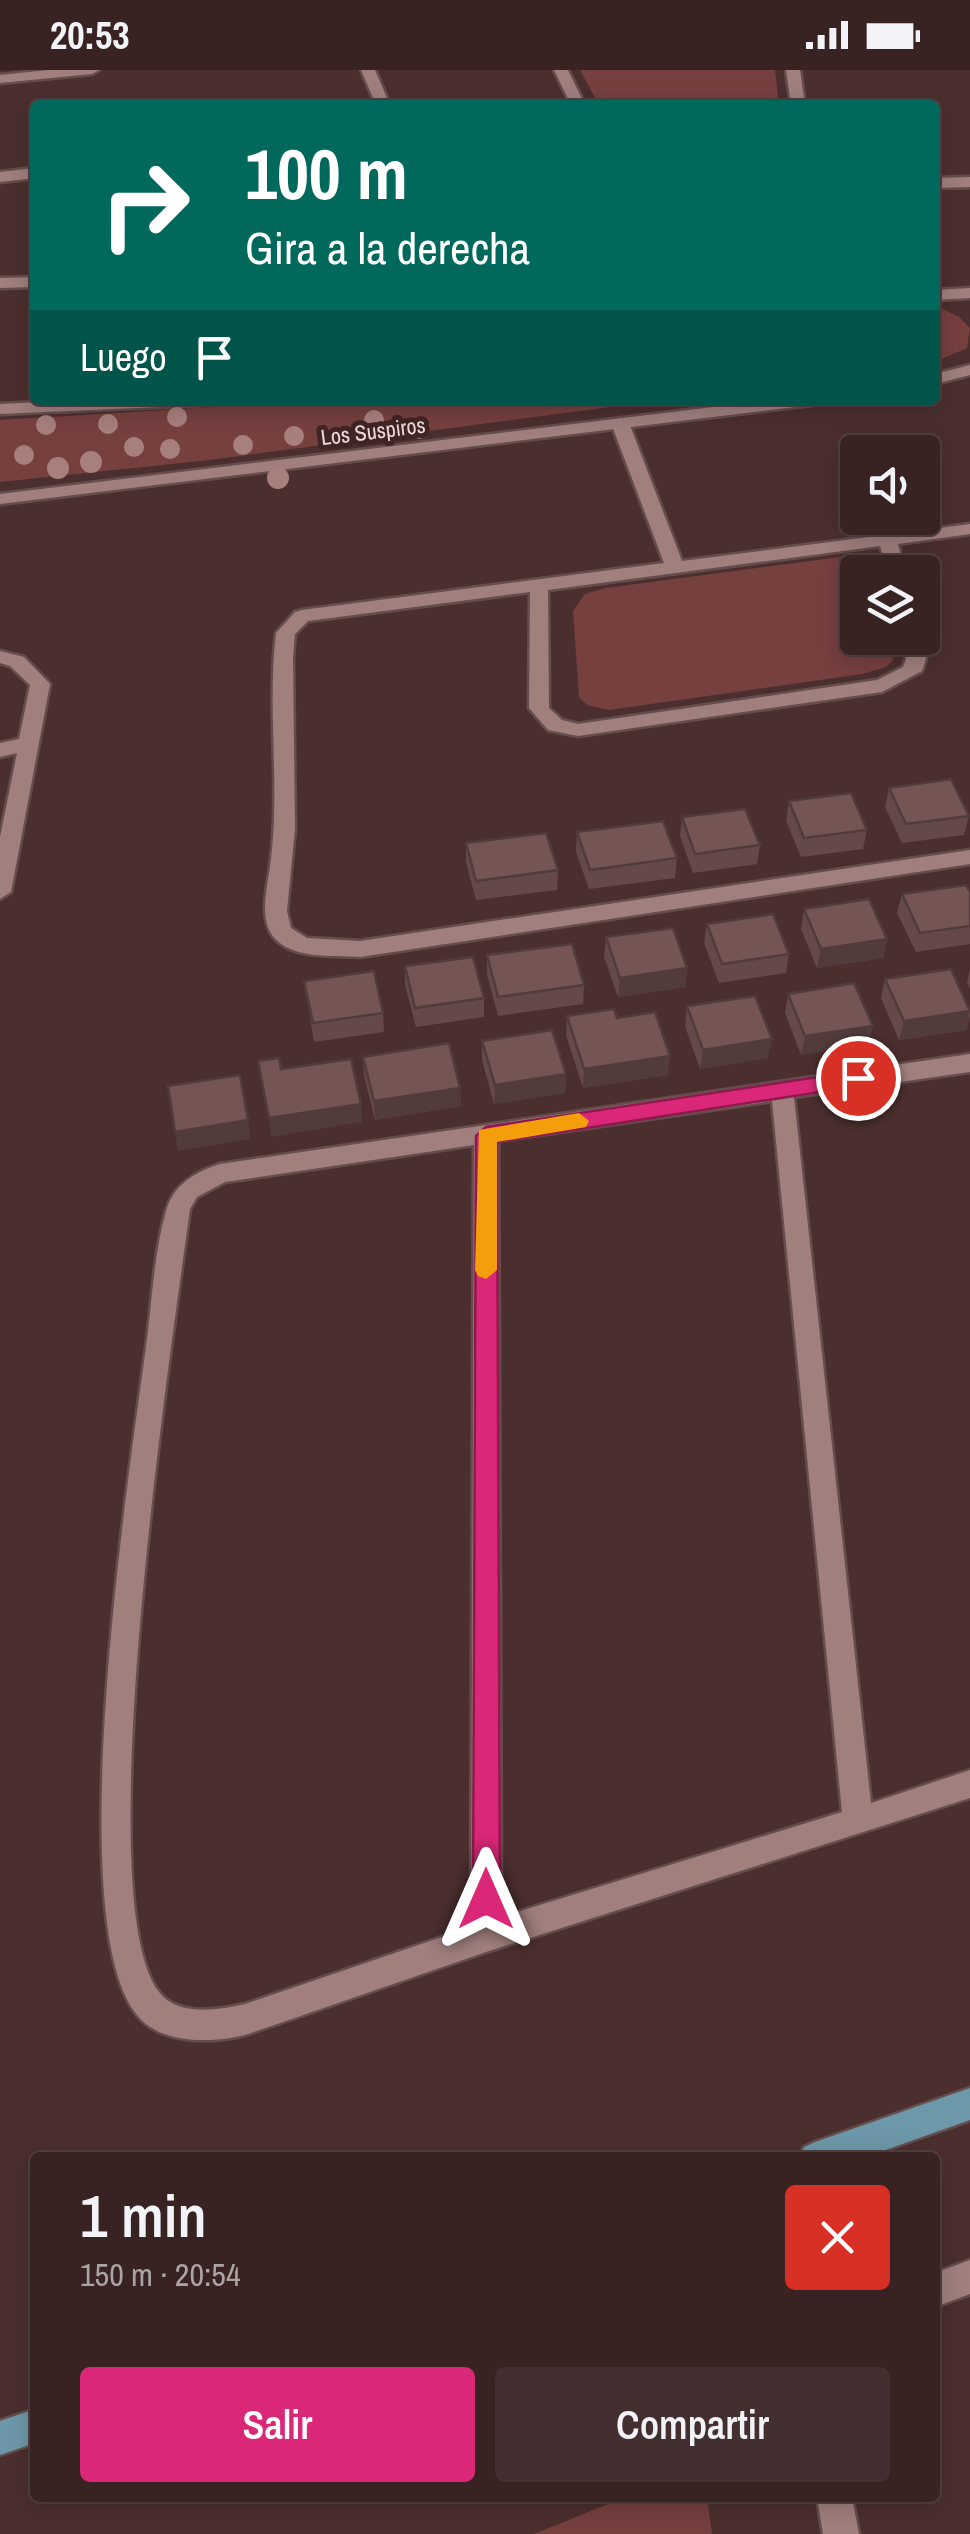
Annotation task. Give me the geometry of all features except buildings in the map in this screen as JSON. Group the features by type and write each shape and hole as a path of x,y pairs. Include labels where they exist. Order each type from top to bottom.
{"main road":[{"path":"833,2152 970,2104"},
{"path":"0,2438 30,2428"}],"street":[{"path":"0,79 92,70"},
{"path":"368,70 381,100"},
{"path":"561,70 576,100"},
{"path":"793,70 797,100"},
{"path":"0,177 30,174"},
{"path":"940,184 970,182"},
{"path":"0,283 30,282"},
{"path":"942,295 970,293"},
{"path":"942,295 970,311"},
{"path":"940,378 970,370"},
{"path":"0,410 102,405"},
{"name":"Los Suspiros","path":"0,499 770,405"},
{"path":"620,423 676,569"},
{"path":"970,528 888,542 315,612 292,623 286,633 283,657 285,828 276,911 280,931 294,942 360,949 970,857"},
{"path":"888,542 891,555"},
{"path":"539,585 539,708 544,719 560,729 578,730 882,686 912,670 915,655"},
{"path":"0,657 16,661 40,684 0,892"},
{"path":"0,750 29,744"},
{"path":"970,1062 220,1173 188,1190 178,1209 127,1625 115,1831 121,1943 130,1982 146,2003 174,2021 213,2026 256,2016 486,1937 970,1784"},
{"path":"782,1089 858,1822"},
{"path":"486,1136 486,1937"},
{"path":"940,2288 970,2277"},
{"path":"836,2502 841,2534"}],"shaded area":[{"path":"580,70 775,70 778,100 596,100"},
{"path":"940,308 970,328 967,348 940,360"},
{"path":"249,405 626,405 201,461 0,482 0,420"},
{"path":"840,557 840,655 893,655 893,660 886,667 862,674 609,710 587,705 579,697 573,611 585,594"},
{"path":"613,2502 708,2502 712,2534 534,2534"}],"slow traffic":[{"path":"486,1270 486,1136 579,1121"}],"route":[{"path":"486,1899 486,1136 858,1078"}]}
